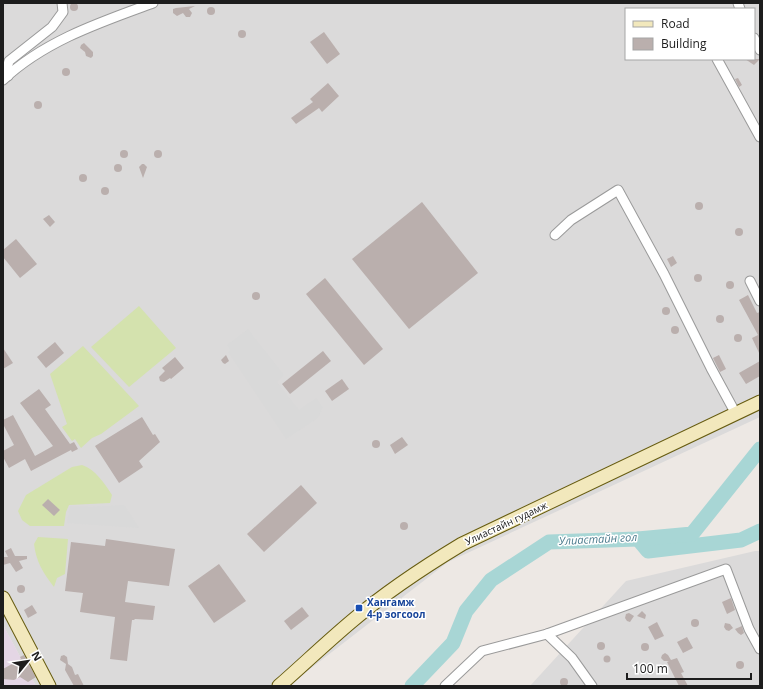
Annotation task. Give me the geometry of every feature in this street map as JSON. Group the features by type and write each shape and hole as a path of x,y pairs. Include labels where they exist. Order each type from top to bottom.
{"main road":[{"name":"Улиастайн гудамж","path":"280,686 353,620 407,579 455,548 760,402"},
{"path":"3,598 49,686"}],"street":[{"path":"5,78 9,61 52,27 63,12 62,3"},
{"path":"5,78 28,60 61,40 88,27 153,3"},
{"path":"755,40 760,50"},
{"path":"718,60 760,137"},
{"path":"555,235 571,220 618,190 664,274 736,414"},
{"path":"750,281 760,301"},
{"path":"445,686 482,651 547,634 726,569 749,630 760,649"},
{"path":"547,634 572,658 592,686"}],"shaded area":[{"path":"3,3 760,3 760,417 448,562 288,686 36,686 3,625"},
{"path":"248,329 284,375 277,382 299,410 316,398 323,407 318,418 286,439 228,352 230,350 227,345"},
{"path":"124,505 139,528 67,523 70,506 89,507"},
{"path":"760,551 760,686 530,686 626,581"},
{"path":"3,625 36,686 3,686"}],"green space":[{"path":"139,306 176,348 129,387 91,347"},
{"path":"83,346 139,406 101,434 92,438 81,448 75,439 72,441 62,427 67,424 50,374"},
{"path":"82,465 95,473 106,486 112,495 110,503 69,505 66,512 64,526 30,526 22,520 18,511 26,495 72,467"},
{"path":"38,537 68,539 65,574 57,578 54,587 43,572 36,556 34,544"}],"building":[{"path":"74,3 77,4 77,10 74,11 71,10 70,7 71,4"},
{"path":"195,6 189,9 192,13 190,17 186,17 183,13 177,16 173,13 173,9 176,8"},
{"path":"211,7 214,8 214,14 211,15 208,14 207,11 208,8"},
{"path":"242,30 245,31 245,37 242,38 239,37 238,34 239,31"},
{"path":"324,32 340,54 327,64 310,42"},
{"path":"84,43 93,52 93,56 91,58 86,56 85,52 80,48"},
{"path":"760,59 754,65 746,60"},
{"path":"66,68 69,69 69,75 66,76 63,75 62,72 63,69"},
{"path":"738,78 742,85 739,87 735,79"},
{"path":"328,83 339,96 322,112 319,108 296,124 291,118 313,102 310,99"},
{"path":"38,101 41,102 41,108 38,109 35,108 34,105 35,102"},
{"path":"122,150 126,150 128,154 126,158 122,158 120,156 120,152"},
{"path":"158,150 161,151 161,157 158,158 155,157 154,154 155,151"},
{"path":"116,164 120,164 122,168 120,172 116,172 114,170 114,166"},
{"path":"142,164 147,167 143,178 139,167"},
{"path":"83,174 86,175 86,181 83,182 80,181 79,178 80,175"},
{"path":"105,187 108,188 108,194 105,195 102,194 101,191 102,188"},
{"path":"422,202 478,273 409,329 352,259"},
{"path":"699,202 702,203 702,209 699,210 696,209 695,206 696,203"},
{"path":"49,215 55,222 50,227 43,219"},
{"path":"739,228 742,229 742,235 739,236 736,235 735,232 736,229"},
{"path":"16,239 37,264 20,278 3,257 3,250"},
{"path":"673,256 677,263 671,267 667,259"},
{"path":"698,274 701,275 701,281 698,282 695,281 694,278 695,275"},
{"path":"325,278 383,349 364,365 306,294"},
{"path":"730,281 733,282 733,288 730,289 727,288 726,285 727,282"},
{"path":"256,292 259,293 259,299 256,300 253,299 252,296 253,293"},
{"path":"748,295 757,313 760,312 760,355 752,338 758,335 739,300"},
{"path":"666,307 669,308 669,314 666,315 663,314 662,311 663,308"},
{"path":"720,315 723,316 723,322 720,323 717,322 716,319 717,316"},
{"path":"675,326 678,327 678,333 675,334 672,333 671,330 672,327"},
{"path":"738,334 741,335 741,341 738,342 735,341 734,338 735,335"},
{"path":"55,342 64,353 46,368 37,357"},
{"path":"3,348 13,363 3,369"},
{"path":"323,351 331,361 290,394 282,384"},
{"path":"226,355 229,361 225,364 221,360"},
{"path":"719,355 726,369 720,372 713,358"},
{"path":"175,357 184,368 171,379 170,378 164,382 160,381 159,377 165,371 162,368"},
{"path":"760,361 760,376 746,384 739,373"},
{"path":"342,379 349,389 332,401 325,391"},
{"path":"39,389 51,405 45,409 70,444 74,442 78,449 72,452 71,450 31,471 25,459 9,468 3,457 3,451 14,445 3,424 3,420 13,415 35,456 53,446 20,403"},
{"path":"142,417 153,435 155,434 160,442 139,461 143,467 119,483 95,446"},
{"path":"402,437 408,445 395,454 390,445"},
{"path":"376,440 379,441 379,447 376,448 373,447 372,444 373,441"},
{"path":"301,485 317,503 264,552 247,534"},
{"path":"48,499 60,510 54,516 42,505"},
{"path":"404,522 407,523 407,529 404,530 401,529 400,526 401,523"},
{"path":"106,539 175,549 169,586 128,581 125,602 155,606 153,620 132,620 127,661 110,659 115,617 80,612 83,593 65,591 71,542 105,546"},
{"path":"11,548 15,556 27,556 27,559 19,561 23,568 16,572 10,563 3,565 3,557 8,557 5,551"},
{"path":"219,564 246,601 214,623 188,586"},
{"path":"21,585 24,586 24,592 21,593 18,592 17,589 18,586"},
{"path":"731,598 735,610 727,614 722,602"},
{"path":"32,605 37,613 28,618 24,610"},
{"path":"302,607 309,616 291,630 284,621"},
{"path":"642,611 646,615 645,619 637,616"},
{"path":"629,613 634,616 630,622 625,618 626,614"},
{"path":"693,619 697,619 699,623 697,627 693,627 691,625 691,621"},
{"path":"657,622 664,636 655,640 648,627"},
{"path":"725,623 730,624 733,628 729,631 726,630 724,627"},
{"path":"742,626 744,633 741,635 735,629"},
{"path":"687,637 693,648 683,653 677,642"},
{"path":"599,642 603,642 605,646 603,650 599,650 597,648 597,644"},
{"path":"643,643 647,643 649,647 647,651 643,651 641,649 641,645"},
{"path":"665,653 671,660 677,658 684,672 681,673 688,686 679,686 667,662 669,661 664,661 661,658"},
{"path":"24,655 36,677 28,682 20,677 14,680 3,679 3,669 21,659 20,657"},
{"path":"64,655 67,657 68,664 72,667 75,675 78,674 84,686 74,686 65,670 66,664 60,660 61,656"},
{"path":"607,655 611,659 607,663 603,659"},
{"path":"738,661 742,661 744,665 742,669 738,669 736,667 736,663"},
{"path":"562,678 566,678 568,682 566,686 562,686 560,684 560,680"}],"waterway":[{"name":"Улиастайн гол","path":"412,686 453,643 466,611 491,580 549,542 638,539 692,534 760,449"},
{"path":"638,539 648,551 741,540 760,531"}],"place":[{"name":"Хангамж 4-р зогсоол","path":"359,608"}]}
